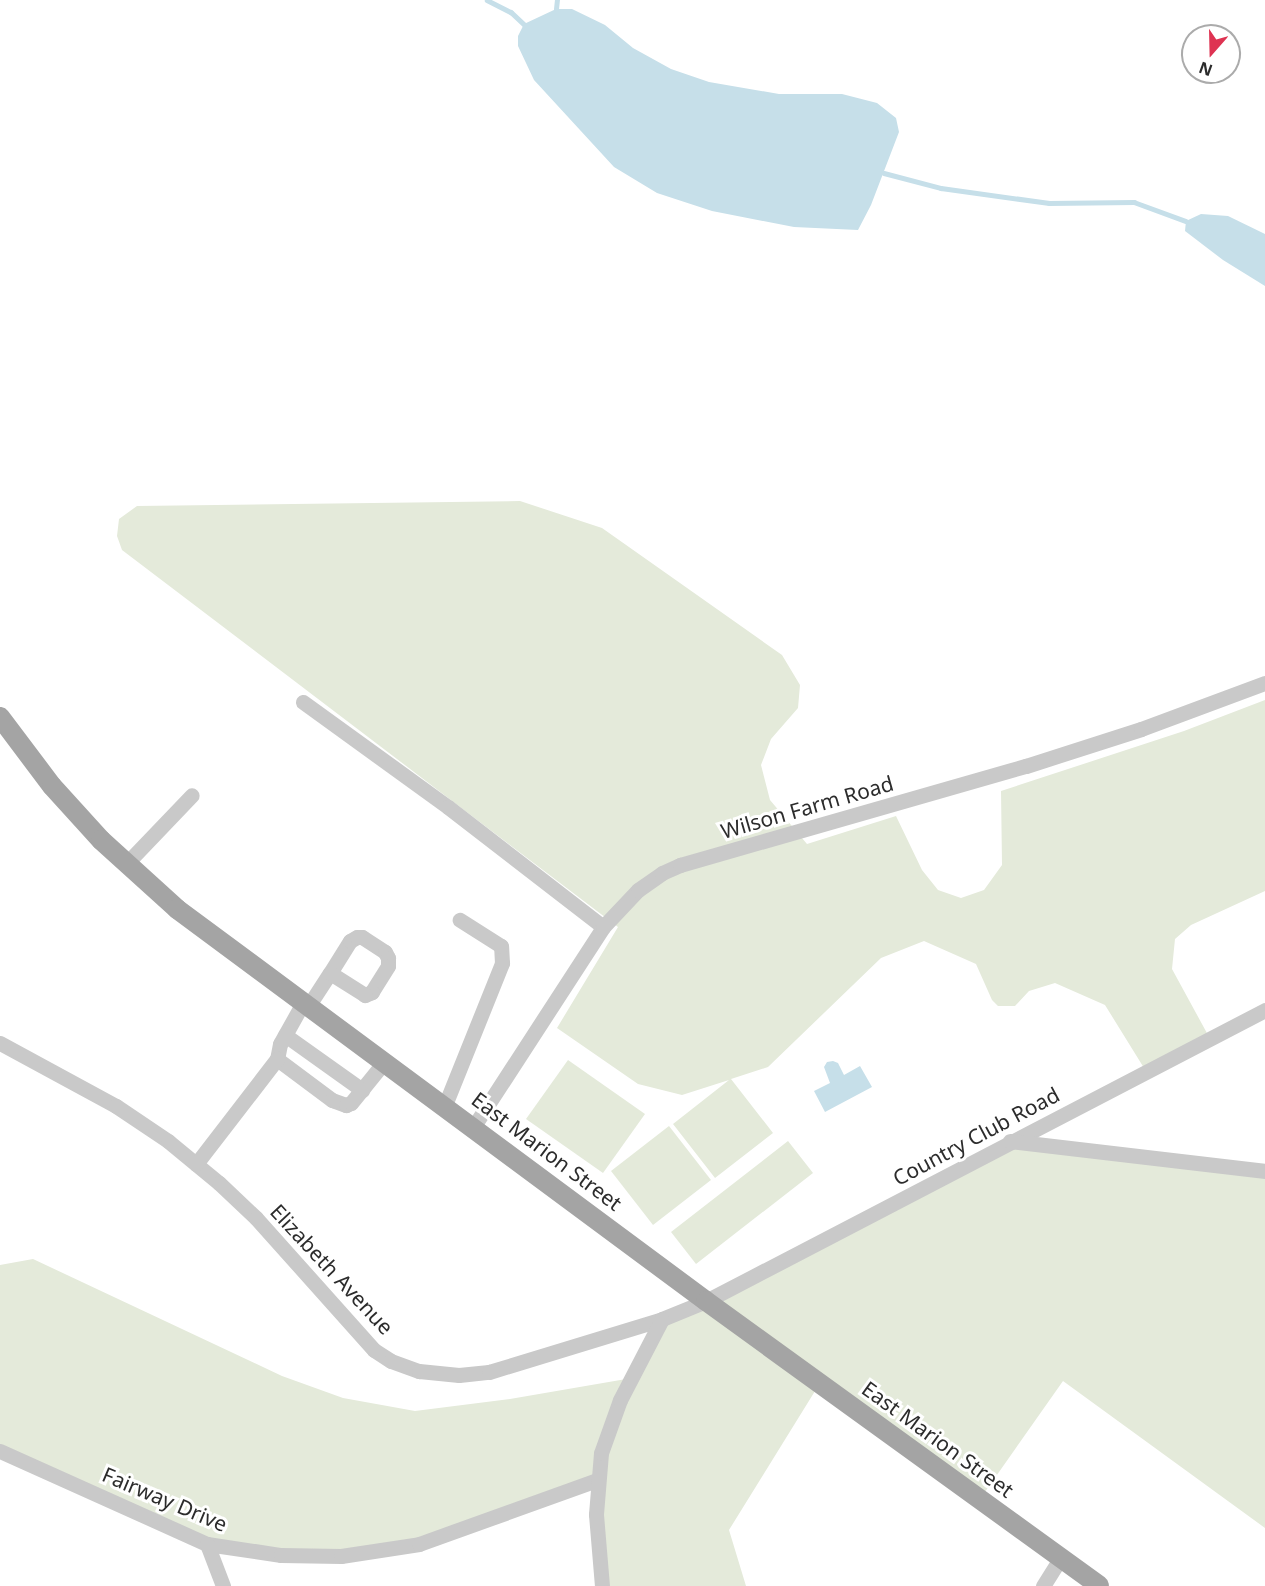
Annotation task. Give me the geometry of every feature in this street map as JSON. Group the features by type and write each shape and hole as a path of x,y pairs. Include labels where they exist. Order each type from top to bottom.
{"main road":[{"name":"East Marion Street","path":"0,717 52,786 126,864 177,909 474,1126 706,1300 1099,1586"}],"street":[{"name":"Wilson Farm Road","path":"474,1126 603,927 638,890 662,873 680,865 1026,766 1141,729 1265,683"},
{"path":"303,702 448,807 603,927"},
{"path":"126,864 192,795"},
{"path":"445,1105 502,963 501,946 460,920"},
{"path":"196,1164 277,1059 285,1035 306,1003 330,973"},
{"name":"Country Club Road","path":"706,1300 1265,1010"},
{"path":"285,1035 362,1090"},
{"name":"Elizabeth Avenue","path":"0,1043 99,1095 168,1142 256,1218 359,1336 391,1360 419,1371 439,1375 489,1372 662,1319 706,1300"},
{"path":"277,1059 340,1104 351,1103 386,1061"},
{"path":"1010,1141 1265,1171"},
{"path":"602,1586 596,1514 597,1480 602,1453 620,1400 662,1319"},
{"name":"Fairway Drive","path":"0,1450 207,1544 281,1555 341,1556 419,1544 597,1480"},
{"path":"207,1544 224,1586"},
{"path":"1043,1586 1061,1557"}],"green space":[{"path":"520,501 602,528 782,655 800,685 798,708 771,739 761,765 770,800 807,844 896,816 922,870 938,890 961,898 984,890 1002,865 1001,791 1184,731 1265,700 1265,891 1191,925 1175,939 1172,969 1208,1035 1144,1068 1105,1005 1055,983 1029,991 1015,1006 998,1006 992,1000 976,964 924,941 881,958 768,1067 731,1079 773,1133 715,1178 673,1124 729,1080 682,1095 638,1084 557,1028 618,927 122,550 117,536 119,519 137,506"},
{"path":"568,1060 645,1114 603,1173 526,1119"},
{"path":"669,1126 711,1180 653,1225 611,1171"},
{"path":"788,1141 813,1173 696,1264 671,1232"},
{"path":"1010,1141 1265,1171 1265,1528 1063,1381 980,1499 820,1383 729,1530 746,1586 602,1586 597,1481 384,1551 224,1548 0,1451 0,1265 33,1259 282,1376 343,1398 415,1411 510,1399 632,1378 662,1319"}],"water":[{"path":"556,9 572,9 605,25 633,48 671,69 709,82 779,94 842,94 877,103 896,118 899,132 871,205 858,230 794,227 712,211 657,193 614,167 534,80 518,46 518,36 524,24"},
{"path":"1201,214 1228,216 1265,234 1265,286 1223,260 1185,231 1186,221"},
{"path":"827,1062 838,1063 844,1075 860,1066 872,1087 825,1112 814,1091 830,1083 824,1067"}],"waterway":[{"path":"487,0 511,12 524,24"},
{"path":"556,9 557,0"},
{"path":"884,173 941,188 1049,203 1134,202 1186,221"}]}
